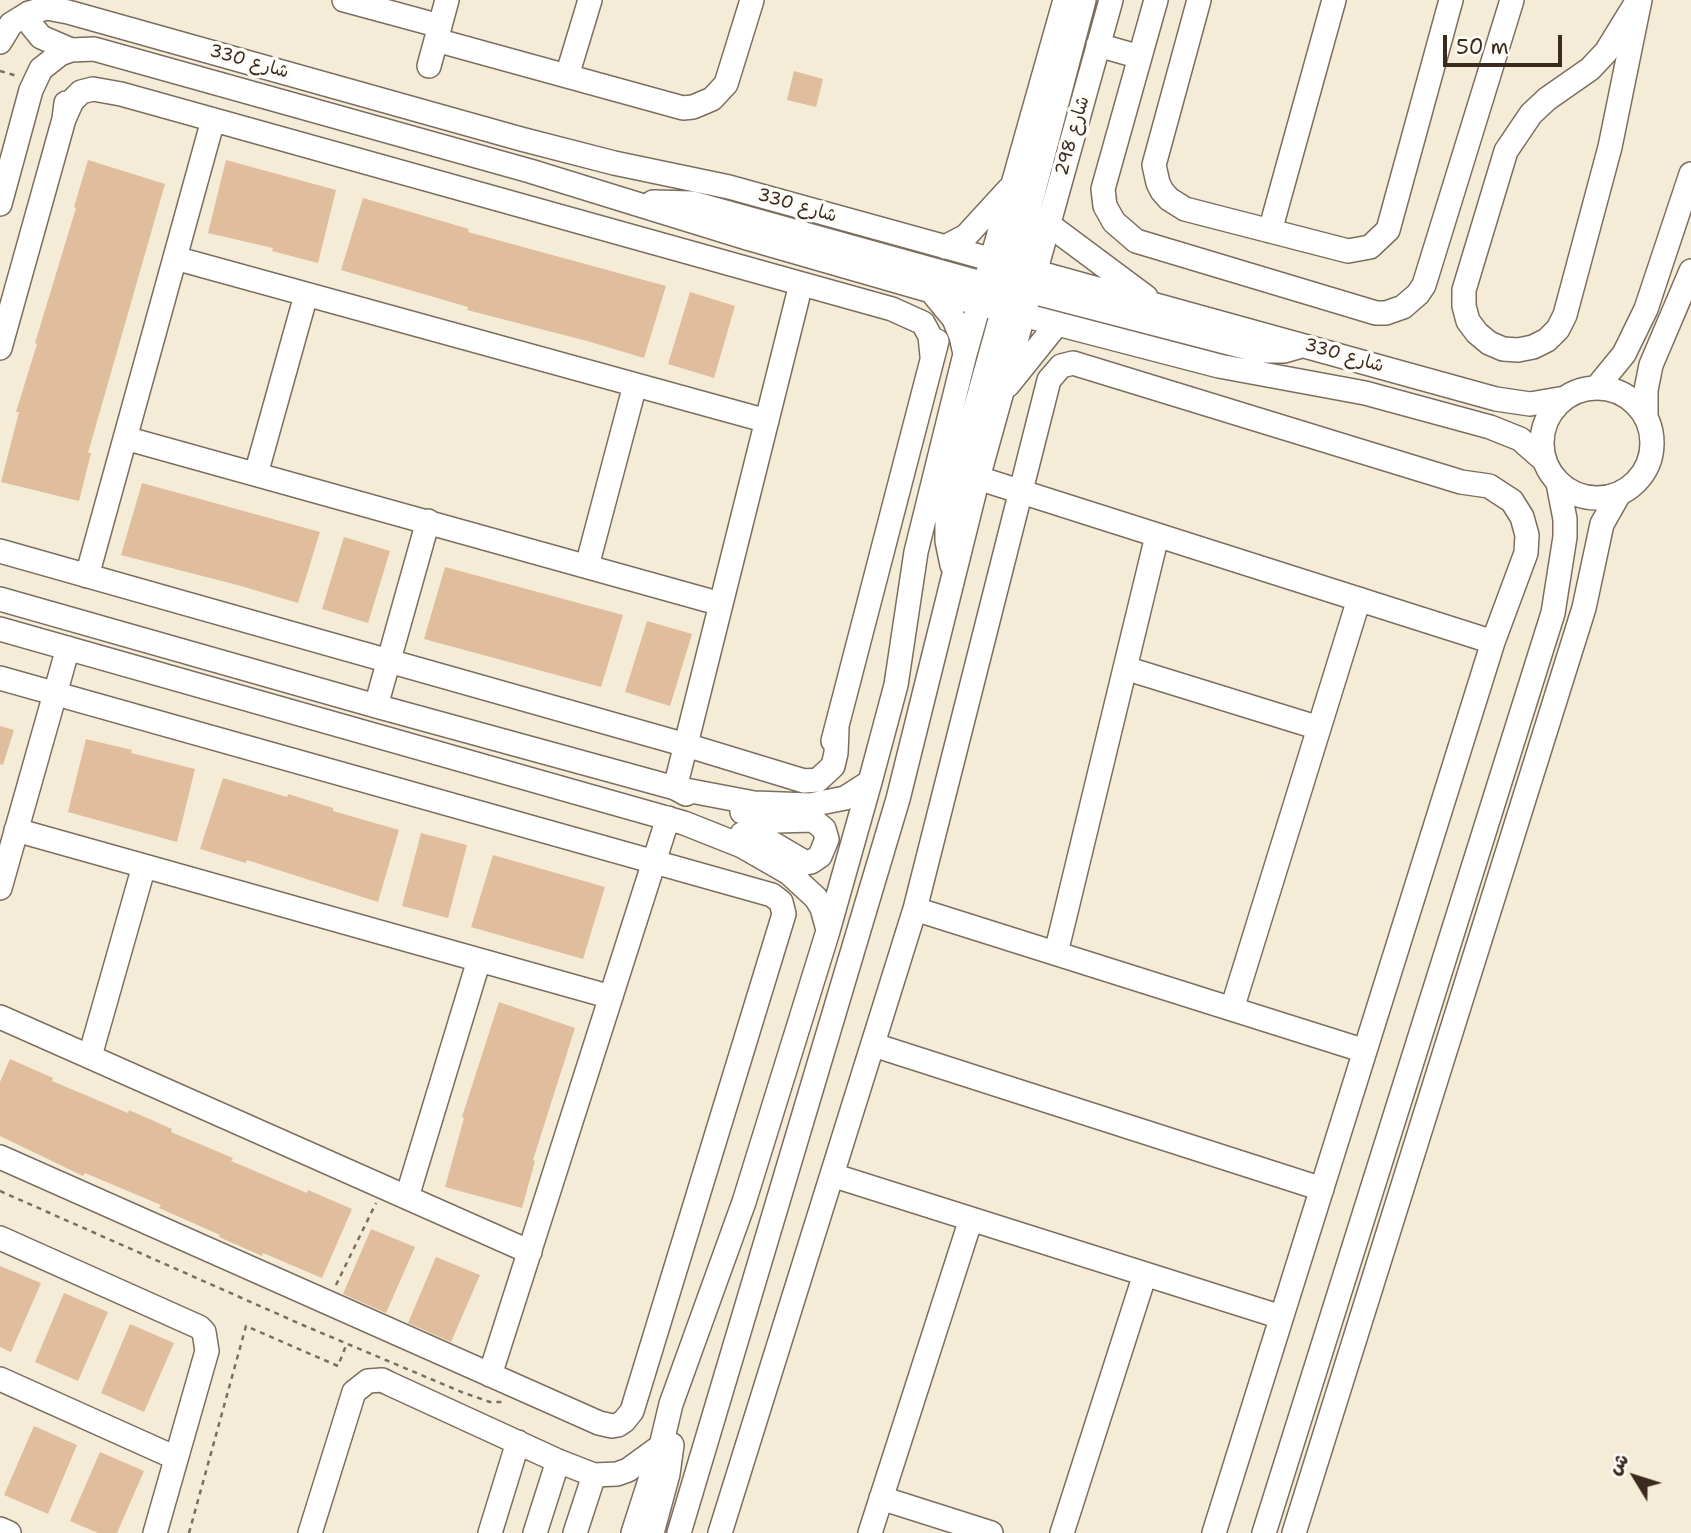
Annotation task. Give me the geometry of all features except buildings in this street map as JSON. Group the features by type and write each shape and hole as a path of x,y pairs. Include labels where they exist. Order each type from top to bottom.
{"street":[{"path":"344,0 567,76 683,108 703,104 720,93 730,75 752,0"},
{"path":"429,66 447,0"},
{"path":"567,76 590,0"},
{"path":"679,1533 898,799 927,691 954,571 1001,393 1014,184 1065,0"},
{"path":"954,571 947,533 947,510 1084,0"},
{"name":"شارع 298","path":"1008,288 1048,224 1111,0"},
{"path":"1156,0 1103,188 1109,214 1120,230 1136,241 1376,313 1386,313 1403,307 1424,285 1512,0"},
{"path":"1199,0 1154,165 1158,183 1168,198 1185,209 1348,251 1370,247 1383,237 1391,222 1451,0"},
{"path":"1270,231 1334,0"},
{"path":"1639,0 1610,147 1565,315 1558,329 1547,340 1534,347 1511,349 1489,343 1477,334 1468,321 1464,290 1506,151 1531,114 1547,99 1590,69 1606,52 1639,0"},
{"name":"شارع 330","path":"29,13 47,8 68,12 521,139 614,163 729,187 945,247 1057,324 1219,366 1365,393 1490,427 1520,439 1544,460"},
{"path":"0,42 11,24 29,13 32,26 41,37 71,50"},
{"path":"1098,45 1140,57"},
{"name":"شارع 330","path":"71,50 93,49 530,171 931,291 1008,288 1157,305 1496,399 1530,404 1565,398"},
{"path":"0,205 34,81 50,60 71,50"},
{"path":"0,348 64,119 72,100 81,92 93,89 121,94 892,309 911,311 934,321 938,330 837,729 828,756 820,766 803,774 779,772 3,554"},
{"path":"88,576 213,120"},
{"path":"1691,174 1646,309 1624,354 1612,372 1597,387 1565,398 1549,415 1542,449 1544,460 1558,483 1574,494 1585,498 1608,498 1619,494 1638,481 1650,461 1652,438 1646,416 1646,390 1651,365 1691,271"},
{"path":"945,247 966,236 1014,184"},
{"path":"634,203 693,203 1008,288 1260,351 1284,351 1304,345"},
{"path":"1048,224 1157,305"},
{"path":"1093,257 1120,230"},
{"path":"175,258 767,421"},
{"path":"675,788 801,284"},
{"path":"633,1533 661,1446 671,1404 744,1202 828,931 870,782 896,685 916,552 965,354 1008,288"},
{"path":"931,291 954,319 965,354"},
{"path":"256,474 306,295"},
{"path":"1001,393 1057,324"},
{"path":"720,1533 915,909 1049,380 1061,366 1073,363 1461,482 1489,486 1512,501 1522,517 1527,544 1493,642 1214,1533"},
{"path":"587,566 635,385"},
{"path":"1597,387 1620,393 1630,399 1646,416"},
{"path":"125,438 721,604"},
{"path":"978,478 1020,494 1493,642"},
{"path":"1264,1533 1553,613 1565,519 1558,483"},
{"path":"1294,1533 1580,621 1602,524 1619,494"},
{"path":"376,706 428,521"},
{"path":"1056,953 1157,536"},
{"path":"0,593 31,608"},
{"path":"0,599 675,788 747,802 810,805 845,798 870,782"},
{"path":"1232,1009 1359,599"},
{"path":"0,629 676,820 742,846 789,873 816,898 822,908 828,931"},
{"path":"0,888 68,648"},
{"path":"1125,668 1319,728"},
{"path":"0,678 772,895 781,902 784,914 632,1411 618,1425 605,1425 515,1386 0,1157"},
{"path":"675,788 697,799 776,821 813,820 824,829 827,839 820,856 806,863 764,840 699,822 676,820"},
{"path":"490,1375 654,862 676,820"},
{"path":"16,830 611,997"},
{"path":"90,1056 144,866"},
{"path":"915,909 1365,1052"},
{"path":"407,1197 479,960"},
{"path":"0,1017 530,1252"},
{"path":"874,1045 1322,1189"},
{"path":"832,1175 1281,1317"},
{"path":"870,1533 971,1219"},
{"path":"0,1238 200,1327 206,1338 207,1351 155,1533"},
{"path":"1062,1533 1145,1274"},
{"path":"0,1379 176,1458"},
{"path":"310,1533 354,1392 368,1381 382,1380 594,1475 617,1474 628,1470 661,1446"},
{"path":"652,1533 668,1474 672,1446 671,1404"},
{"path":"490,1533 518,1442"},
{"path":"535,1533 558,1461"},
{"path":"575,1533 594,1475"},
{"path":"881,1498 991,1533"},
{"path":"0,1529 9,1533"}],"path":[{"path":"328,1301 384,1187"},
{"path":"0,1191 489,1402 508,1400 515,1386"},
{"path":"189,1533 246,1326 338,1366 347,1343"}]}
